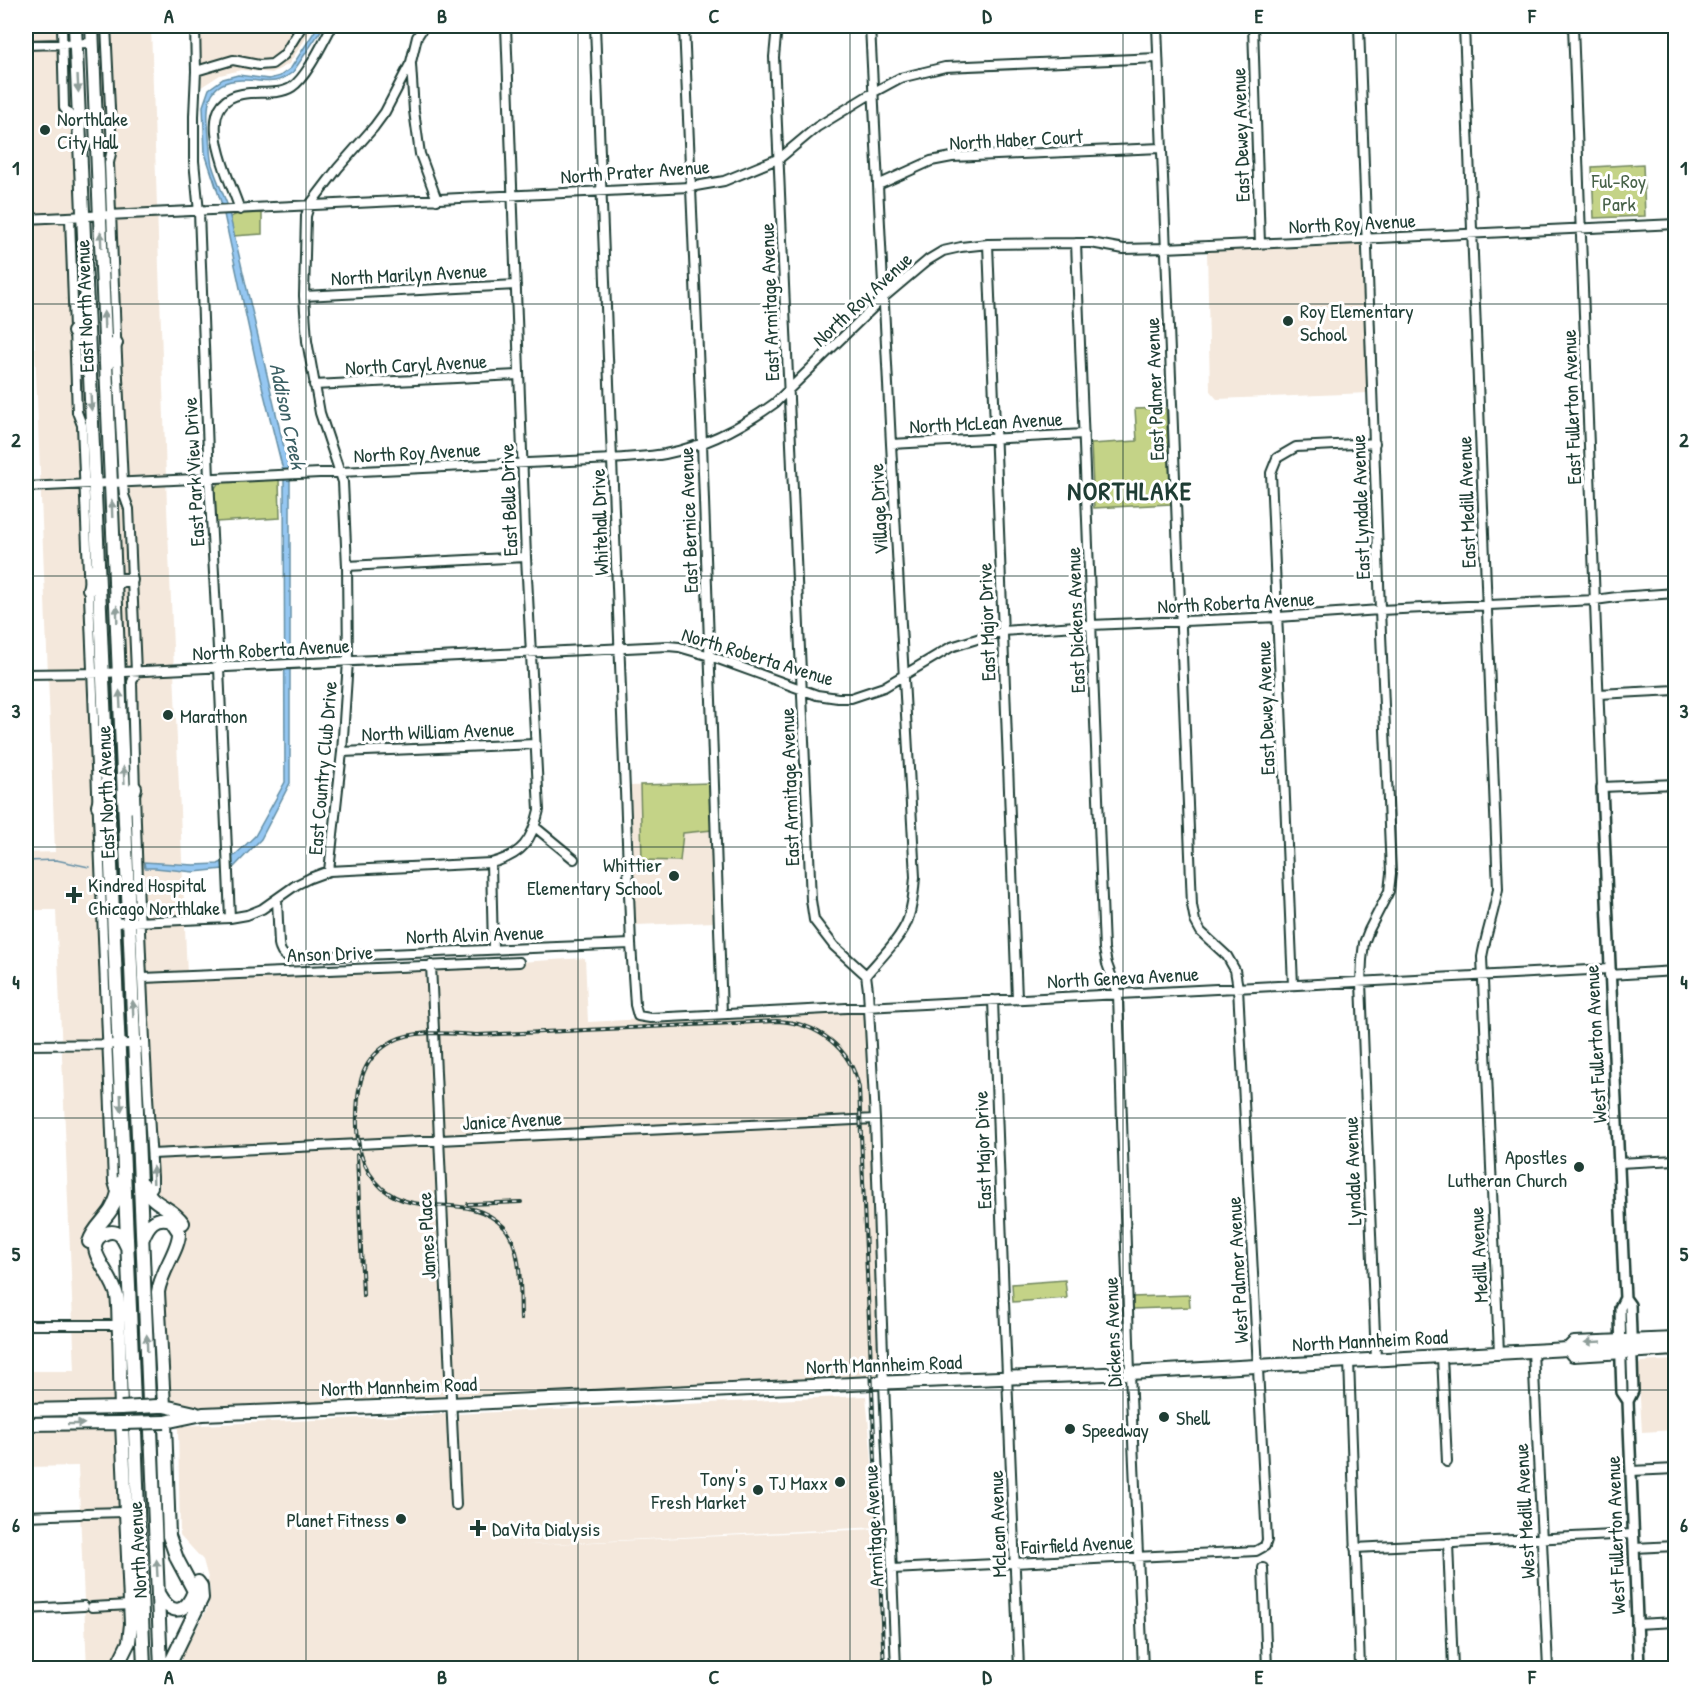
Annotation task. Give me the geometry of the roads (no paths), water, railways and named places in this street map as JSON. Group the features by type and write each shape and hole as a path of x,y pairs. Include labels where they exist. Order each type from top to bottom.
{"main road":[{"name":"East North Avenue","path":"75,26 88,332 90,485 98,553 98,674 107,774 112,880 108,924 113,1044 124,1169 134,1402"},
{"name":"East North Avenue","path":"92,26 105,216 106,375 117,483 115,584 128,880 135,922 140,1044 142,1208"},
{"path":"74,332 88,332"},
{"path":"106,375 116,343"},
{"path":"89,589 98,553"},
{"path":"115,584 122,580 131,580"},
{"path":"98,806 107,774"},
{"path":"126,823 135,788"},
{"path":"115,1288 91,1257 89,1246 91,1236 113,1208 124,1169"},
{"path":"140,1175 151,1198 181,1219 186,1233 183,1250 165,1280 159,1304"},
{"path":"142,1208 149,1401"},
{"path":"143,1239 152,1222 162,1218 171,1220 179,1232 178,1244 160,1280 158,1292 164,1406"},
{"path":"121,1408 117,1297 115,1288 96,1252 96,1240 104,1233 112,1232 119,1235 127,1248"},
{"name":"North Mannheim Road","path":"26,1424 165,1422 202,1414 1130,1373 1568,1349 1573,1354 1676,1339"},
{"name":"North Mannheim Road","path":"1626,1347 1676,1349"},
{"name":"North Mannheim Road","path":"26,1410 164,1406 202,1414"},
{"path":"158,1593 164,1604 171,1609 180,1610 190,1603 194,1591 177,1559 169,1536 165,1422"},
{"path":"116,1668 129,1642 130,1633 122,1423"},
{"name":"North Avenue","path":"151,1430 161,1668"},
{"name":"North Avenue","path":"135,1431 144,1668"},
{"path":"168,1668 202,1598 201,1586 169,1536"},
{"path":"143,1641 150,1668"}],"street":[{"path":"62,26 64,108 80,128"},
{"name":"East North Avenue","path":"106,26 112,149 105,216 116,343 117,483 129,509 136,672 132,682 135,922 143,978 140,1044 152,1154 153,1187 142,1208"},
{"name":"East Park View Drive","path":"195,26 194,161 199,212 230,918"},
{"path":"196,71 233,60 259,65 272,64 284,55 302,26"},
{"path":"236,210 218,147 216,126 218,112 223,103 232,96 283,91 297,84 332,26"},
{"name":"East Country Club Drive","path":"329,871 342,752 348,661 347,566 342,482 314,385 307,341 304,296 306,216 309,206 374,127 392,100 411,62 417,37 424,26"},
{"name":"East Belle Drive","path":"491,864 507,859 519,851 535,827 539,810 526,557 506,26"},
{"name":"Whitehall Drive","path":"595,26 631,944 635,1005 638,1016"},
{"name":"East Bernice Avenue","path":"684,26 702,443 722,1014"},
{"name":"East Armitage Avenue","path":"777,26 774,57 810,900 814,920 834,946 866,975"},
{"name":"Village Drive","path":"866,975 899,936 908,921 914,900 915,877 870,26"},
{"name":"East Palmer Avenue","path":"1157,26 1192,905 1195,921 1202,932 1227,956 1235,970 1238,988"},
{"name":"East Dewey Avenue","path":"1253,26 1260,244"},
{"name":"East Lyndale Avenue","path":"1359,26 1392,873 1389,891 1364,943 1361,982"},
{"name":"East Medill Avenue","path":"1464,26 1498,889 1495,910 1484,944 1483,976"},
{"name":"East Fullerton Avenue","path":"1573,26 1602,787"},
{"path":"26,45 92,42"},
{"name":"North Prater Avenue","path":"26,219 690,187 724,181 780,159 818,127 873,92 900,78 922,71 945,66 1158,58"},
{"path":"411,62 420,154 437,200"},
{"name":"North Haber Court","path":"878,184 932,161 952,157 1161,148"},
{"name":"East North Avenue","path":"70,218 77,412 82,424 90,485 89,589 98,674 98,806 108,924"},
{"name":"North Roy Avenue","path":"26,487 523,464 665,454 702,443 756,417 775,403 884,298 928,261 942,252 961,247 988,244 1091,243 1124,249 1165,248 1676,224"},
{"name":"East Dickens Avenue","path":"1076,243 1104,949 1118,994"},
{"name":"East Major Drive","path":"988,244 1017,999"},
{"name":"North Marilyn Avenue","path":"304,296 516,285"},
{"name":"North Caryl Avenue","path":"314,385 519,375"},
{"name":"North McLean Avenue","path":"891,444 1084,434"},
{"name":"East Dewey Avenue","path":"1293,985 1271,473 1277,458 1296,447 1375,443"},
{"path":"347,566 526,557"},
{"name":"North Roberta Avenue","path":"26,674 98,674 668,646 710,656 817,695 851,698 884,687 951,647 1004,631 1595,600 1676,593"},
{"path":"1599,694 1676,690"},
{"name":"North William Avenue","path":"342,752 536,744"},
{"path":"1602,787 1676,784"},
{"name":"West Fullerton Avenue","path":"1602,787 1625,1298 1620,1308 1632,1391 1628,1401 1639,1668"},
{"path":"535,827 574,859"},
{"path":"108,924 230,918 247,915 262,909 309,878 329,871 491,864 494,949"},
{"name":"North Alvin Avenue","path":"277,899 280,951 285,956 294,959 631,944"},
{"name":"Anson Drive","path":"143,978 519,962"},
{"name":"James Place","path":"431,965 456,1505"},
{"name":"North Geneva Avenue","path":"638,1016 650,1018 1483,976 1676,971"},
{"path":"866,975 870,1007 875,1119 884,1383"},
{"name":"Medill Avenue","path":"1483,976 1499,1353"},
{"name":"Lyndale Avenue","path":"1361,982 1376,1359"},
{"name":"West Palmer Avenue","path":"1238,988 1267,1540 1263,1548"},
{"name":"Dickens Avenue","path":"1118,994 1130,1373 1143,1668"},
{"name":"East Major Drive","path":"993,1000 1007,1378"},
{"name":"East North Avenue","path":"113,1044 113,1182 117,1195"},
{"path":"26,1045 140,1044"},
{"name":"Janice Avenue","path":"152,1154 875,1119"},
{"path":"1619,1163 1676,1160"},
{"path":"117,1195 126,1208"},
{"path":"26,1325 118,1325"},
{"name":"West Medill Avenue","path":"1533,1351 1548,1668"},
{"path":"1442,1356 1447,1462"},
{"path":"1349,1361 1360,1668"},
{"name":"McLean Avenue","path":"1007,1378 1019,1668"},
{"name":"Armitage Avenue","path":"884,1383 896,1668"},
{"path":"1631,1471 1676,1469"},
{"path":"26,1516 125,1512"},
{"path":"1355,1548 1633,1534"},
{"path":"1448,1543 1453,1668"},
{"path":"1634,1548 1676,1546"},
{"name":"Fairfield Avenue","path":"892,1569 1138,1558 1256,1551 1263,1548"},
{"path":"1263,1568 1267,1668"},
{"path":"26,1609 130,1605"},
{"path":"1636,1624 1676,1622"}],"water":[{"path":"318,26 324,26 293,72 279,80 268,82 241,80 229,82 214,91 208,107 212,165 227,204 290,473 290,783 261,839 233,868 194,872 145,868 144,862 218,864 234,856 255,836 285,782 284,474 256,362 222,205 205,153 203,106 209,89 223,79 238,75 269,79 280,76 291,68"}],"waterway":[{"name":"Addison Creek","path":"214,179 217,189"},
{"name":"Addison Creek","path":"26,861 56,860 89,867"}],"railway":[{"path":"521,1319 520,1284 515,1247 504,1227 490,1216 475,1210 412,1203 397,1198 382,1188 369,1172 361,1154 357,1135 357,1114 361,1081 374,1055 402,1037 423,1034 478,1035 776,1021 805,1026 818,1032 840,1049 855,1074 859,1088 884,1668"},
{"path":"357,1155 363,1295"},
{"path":"468,1204 521,1202"}],"place":[{"name":"Northlake City Hall","path":"45,130"},
{"name":"Roy Elementary School","path":"1288,321"},
{"name":"Marathon","path":"168,715"},
{"name":"Whittier Elementary School","path":"674,876"},
{"name":"Kindred Hospital Chicago Northlake","path":"74,895"},
{"name":"Apostles Lutheran Church","path":"1579,1167"},
{"name":"Shell","path":"1164,1417"},
{"name":"Speedway","path":"1070,1429"},
{"name":"TJ Maxx","path":"840,1482"},
{"name":"Tony's Fresh Market","path":"758,1490"},
{"name":"Planet Fitness","path":"401,1519"},
{"name":"DaVita Dialysis","path":"478,1528"}],"district":[{"name":"NORTHLAKE","path":"1130,490"}],"park label":[{"name":"Ful-Roy Park","path":"1619,192"}]}
